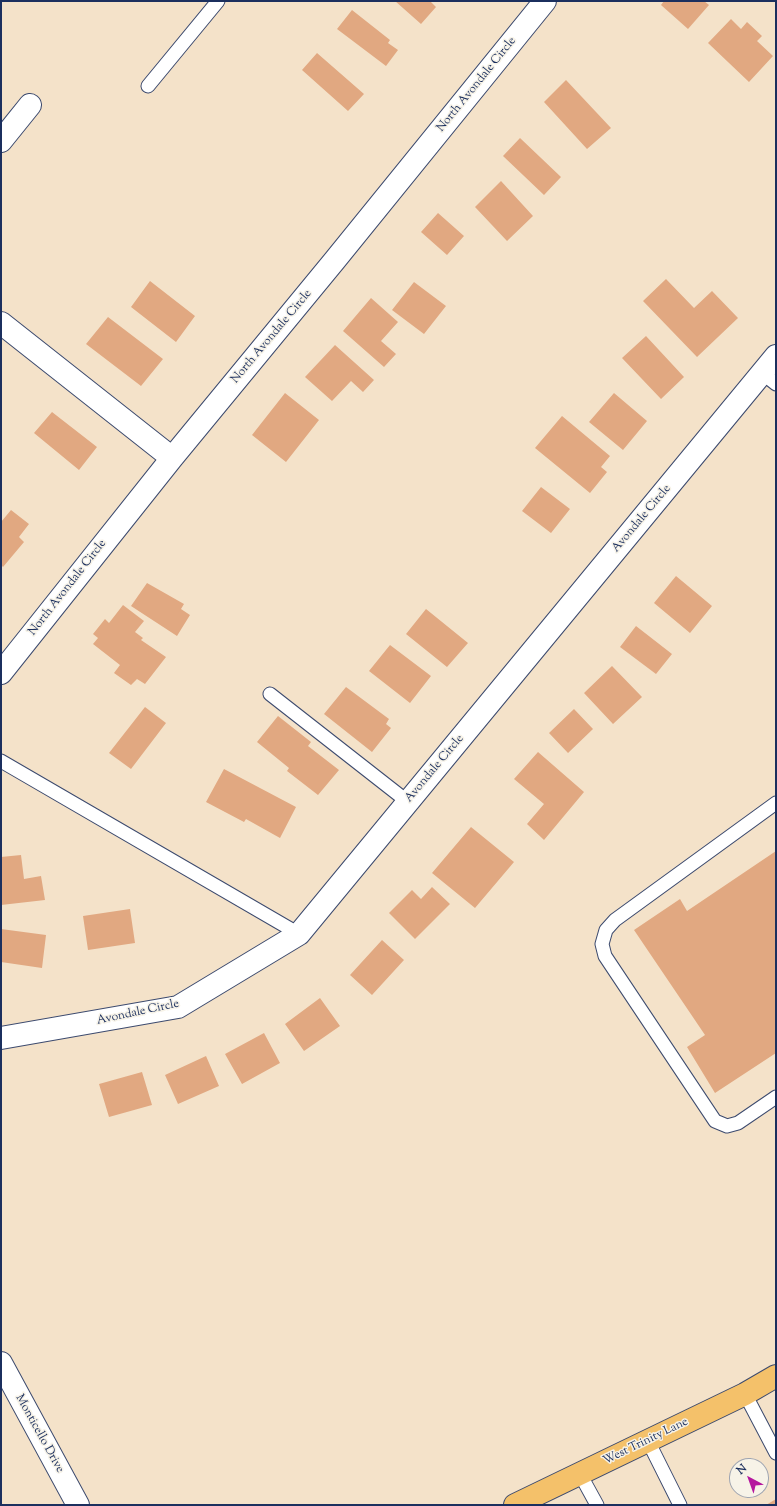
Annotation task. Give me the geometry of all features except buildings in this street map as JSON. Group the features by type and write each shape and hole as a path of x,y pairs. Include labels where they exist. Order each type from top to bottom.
{"main road":[{"name":"West Trinity Lane","path":"515,1505 745,1394 776,1376"}],"street":[{"name":"North Avondale Circle","path":"1,673 172,458 545,1"},
{"path":"1,142 30,105"},
{"path":"1,323 172,458"},
{"name":"Avondale Circle","path":"1,1038 178,1007 299,934 408,802 769,378 776,356"},
{"name":"Monticello Drive","path":"1,1363 78,1505"}],"lane":[{"path":"148,86 218,1"},
{"path":"270,694 408,802"},
{"path":"1,761 299,934"},
{"path":"776,803 615,920 606,930 602,944 605,956 715,1121 726,1126 738,1123 776,1097"},
{"path":"745,1394 776,1453"},
{"path":"648,1441 680,1505"},
{"path":"580,1474 597,1505"}]}
